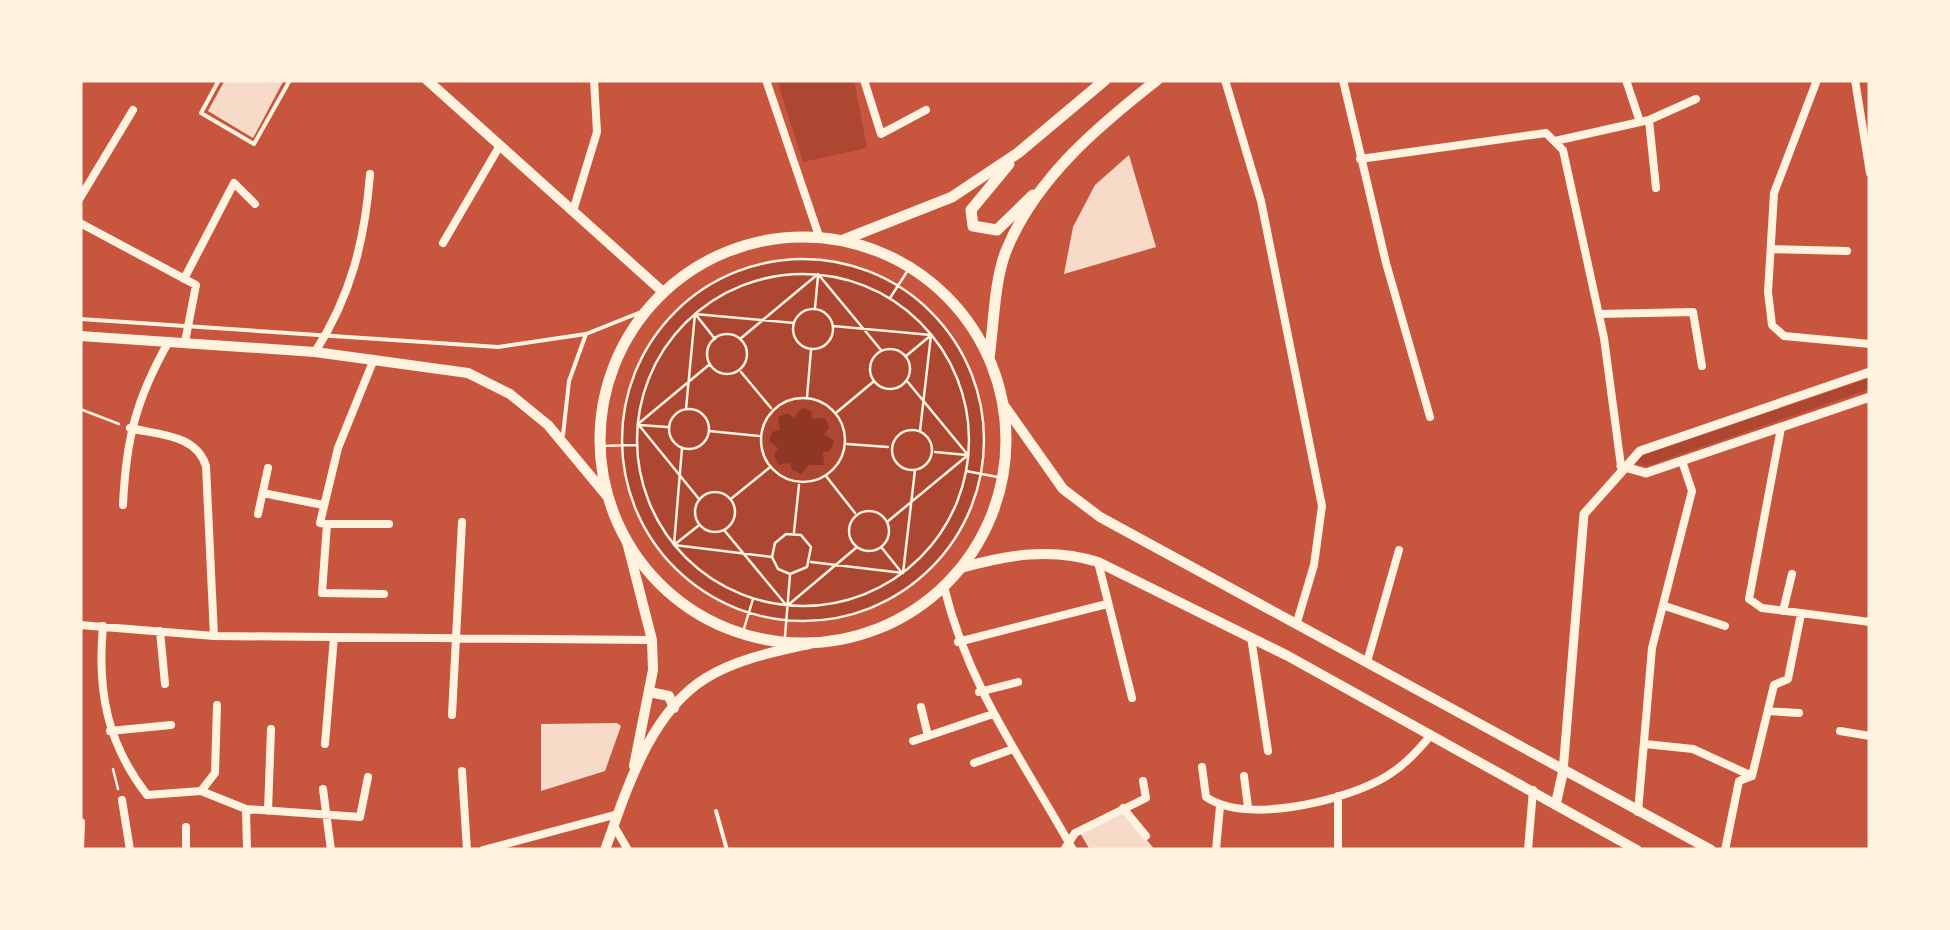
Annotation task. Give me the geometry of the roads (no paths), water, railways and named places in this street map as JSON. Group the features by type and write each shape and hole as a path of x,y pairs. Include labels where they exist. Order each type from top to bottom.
{"main road":[{"path":"427,80 663,292"},
{"path":"1018,153 971,210 973,226 997,230 1111,116 1157,80"},
{"path":"843,240 952,198 1018,153 1098,82"},
{"path":"989,358 1005,253 1042,186"},
{"path":"605,850 634,770 650,692 652,640 627,542 607,496 600,446 611,374 646,310 663,292 702,263 746,244 819,236 843,240 910,266 948,297 989,358 1003,404 1002,478 988,526 944,587 882,628 751,657 704,679 674,708 634,770"},
{"path":"80,336 315,352 468,373 510,394 562,442 607,496"},
{"path":"1003,404 1063,489 1100,518 1710,850"},
{"path":"627,542 676,600 742,634 809,644"},
{"path":"961,568 1033,553 1074,554 1098,562 1432,734 1636,850"},
{"path":"650,692 663,692 674,708"},
{"path":"1556,803 1563,772"}],"street":[{"path":"573,211 597,132 594,80"},
{"path":"766,80 819,236"},
{"path":"864,80 880,134 926,110"},
{"path":"1224,80 1262,201 1322,506 1314,565 1297,622"},
{"path":"1342,80 1430,416"},
{"path":"1626,80 1644,121 1656,188"},
{"path":"1817,80 1774,193 1768,292 1772,325 1784,336 1870,344"},
{"path":"1855,80 1870,173"},
{"path":"1554,141 1644,121 1696,99"},
{"path":"80,198 133,110"},
{"path":"1360,159 1546,133 1563,150 1599,314 1622,466"},
{"path":"443,243 499,147"},
{"path":"315,352 358,263 370,174"},
{"path":"184,279 234,184 255,204"},
{"path":"80,224 196,286 185,342"},
{"path":"1772,249 1846,251"},
{"path":"1599,314 1693,312 1702,366"},
{"path":"124,505 130,428 140,397 168,341"},
{"path":"374,359 338,448 320,524 388,524"},
{"path":"1563,772 1584,514 1622,466 1640,451 1870,372"},
{"path":"1622,466 1646,472 1870,397"},
{"path":"130,428 188,442 202,450 214,636"},
{"path":"1781,428 1750,599 1762,608 1870,622"},
{"path":"1638,812 1652,648 1692,490 1682,461"},
{"path":"258,514 268,468"},
{"path":"262,492 323,506"},
{"path":"452,715 462,522"},
{"path":"326,524 322,593 384,594"},
{"path":"1367,662 1399,550"},
{"path":"1098,562 1132,698"},
{"path":"1783,612 1792,574"},
{"path":"944,587 958,642 979,692 1070,848"},
{"path":"958,642 1107,604"},
{"path":"1665,606 1726,626"},
{"path":"1752,776 1774,685 1788,679 1801,614"},
{"path":"80,625 214,636 652,640"},
{"path":"104,626 100,664 110,731 118,754 147,795 201,791 246,809 360,817 368,777"},
{"path":"160,631 165,684"},
{"path":"324,744 334,637"},
{"path":"1250,637 1268,751"},
{"path":"979,692 1018,682"},
{"path":"201,791 216,772 216,705"},
{"path":"921,707 928,736"},
{"path":"1768,711 1800,713"},
{"path":"913,741 993,714"},
{"path":"110,731 170,725"},
{"path":"268,811 270,729"},
{"path":"1840,732 1870,736"},
{"path":"1202,766 1206,797 1220,806 1295,807 1380,780 1411,758 1432,734"},
{"path":"1645,744 1693,748 1752,776"},
{"path":"974,763 1013,750"},
{"path":"462,771 466,850"},
{"path":"1244,776 1248,807"},
{"path":"1725,850 1739,782 1752,776"},
{"path":"1070,848 1075,833 1146,798 1143,781"},
{"path":"323,789 330,850"},
{"path":"1528,850 1532,790"},
{"path":"1336,850 1338,796"},
{"path":"122,800 130,850"},
{"path":"1216,850 1220,806"},
{"path":"1123,808 1146,836"},
{"path":"246,809 247,850"},
{"path":"483,850 616,820 628,850"},
{"path":"80,822 80,850"},
{"path":"186,828 186,850"}],"lane":[{"path":"218,80 201,114 254,144 290,80"},
{"path":"80,319 327,333 498,348 586,334 646,310"},
{"path":"562,442 568,381 586,334"},
{"path":"716,811 727,850"}]}
